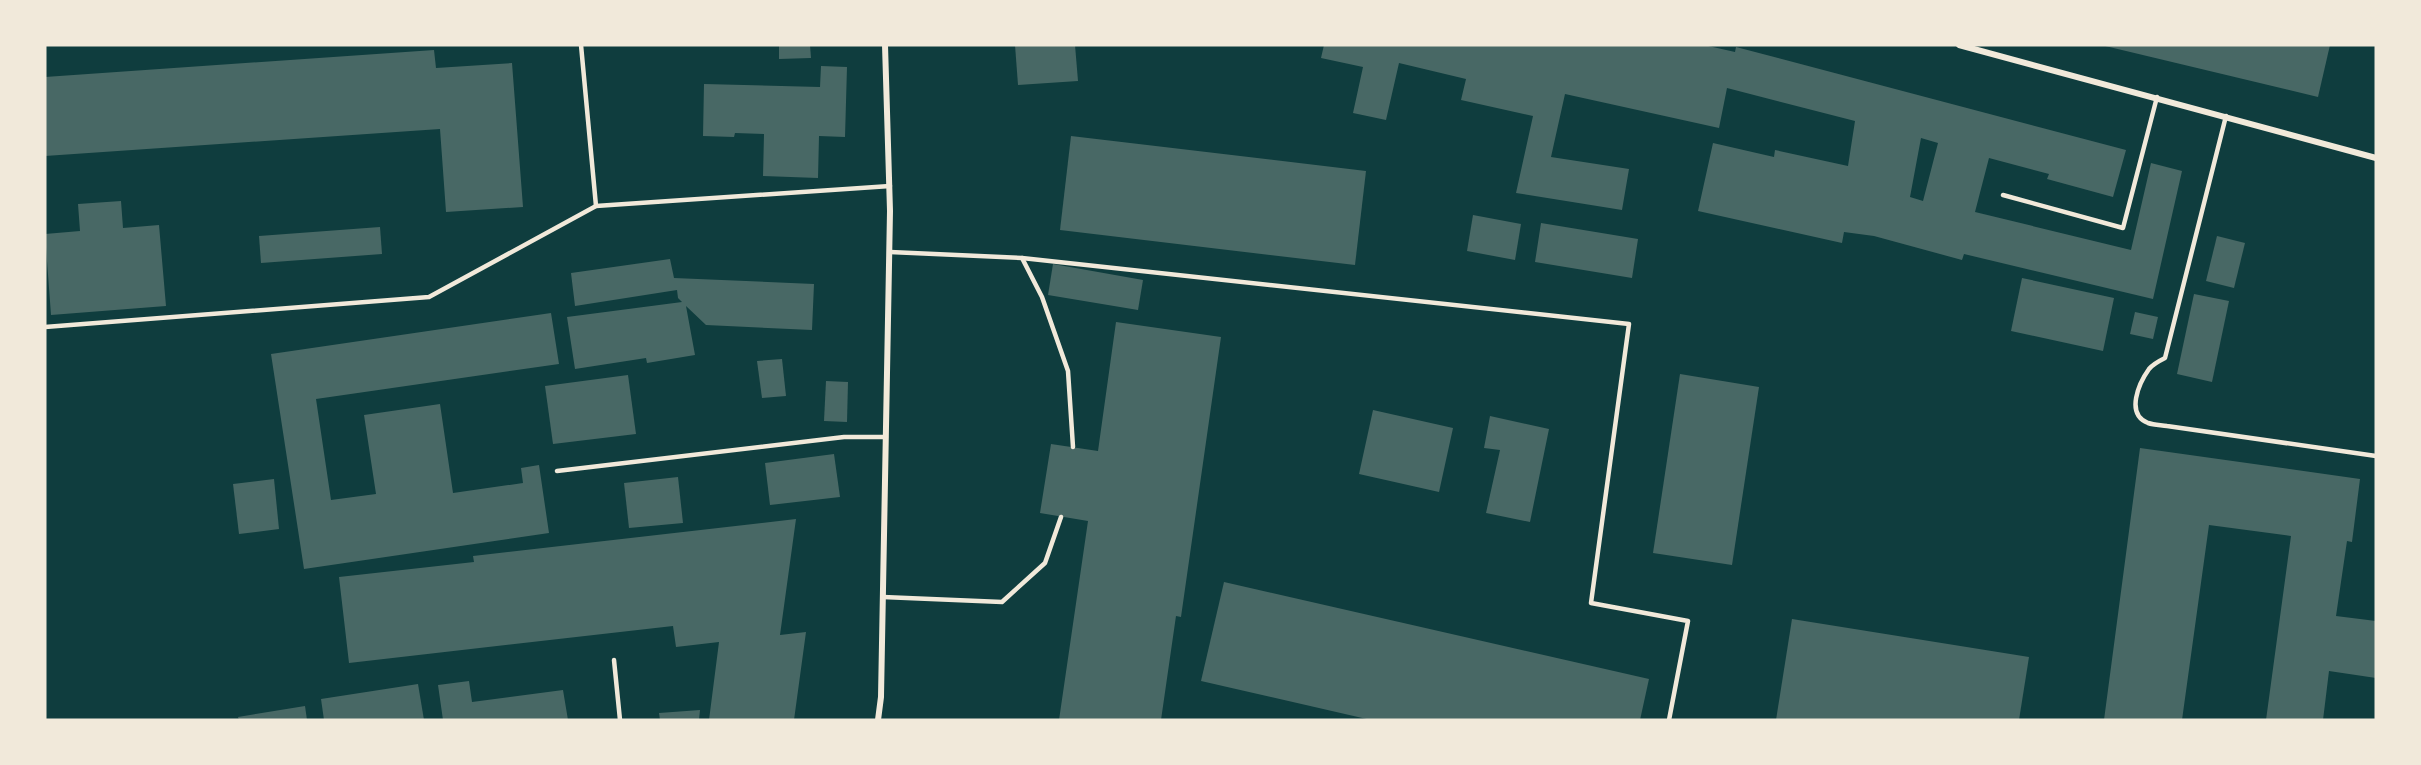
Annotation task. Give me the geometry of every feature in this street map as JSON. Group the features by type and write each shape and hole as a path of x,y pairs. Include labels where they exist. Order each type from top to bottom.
{"street":[{"path":"878,720 881,697 884,597 890,252 885,45"},
{"path":"1959,45 2376,158"}],"lane":[{"path":"581,45 596,206"},
{"path":"2003,195 2123,228 2157,97"},
{"path":"2226,116 2165,358 2150,367 2139,385 2135,404 2139,415 2147,423 2376,456"},
{"path":"45,327 429,297 596,206 890,186"},
{"path":"890,252 1022,258 1629,324 1591,603 1688,621 1669,720"},
{"path":"1022,258 1042,297 1068,371 1073,447"},
{"path":"557,471 844,436 886,437"},
{"path":"884,597 1002,602 1045,564 1061,517"},
{"path":"614,660 620,720"}],"building":[{"path":"779,45 810,45 811,58 779,59"},
{"path":"1015,45 1075,45 1078,81 1018,85"},
{"path":"1324,45 1704,45 1735,52 1736,47 2126,150 2113,197 2047,179 2049,174 1989,158 1975,212 2131,250 2151,163 2182,171 2153,299 1964,254 1962,260 1874,236 1844,232 1842,243 1698,211 1713,143 1774,157 1775,150 1848,166 1855,121 1727,88 1719,128 1565,94 1551,157 1629,169 1622,210 1516,193 1533,116 1461,100 1466,79 1399,63 1386,120 1353,113 1363,67 1321,58","holes":["1921,138 1938,143 1923,201 1910,197"]},
{"path":"2101,45 2330,45 2318,97"},
{"path":"434,50 436,68 512,63 523,207 446,212 440,129 45,156 45,77"},
{"path":"821,66 847,67 845,137 819,136 818,178 763,176 764,134 735,133 734,137 703,136 704,84 820,87"},
{"path":"1071,136 1366,171 1355,265 1060,230"},
{"path":"121,201 123,228 159,225 166,306 51,315 45,234 80,231 78,204"},
{"path":"1473,215 1521,224 1515,260 1467,251"},
{"path":"1541,223 1638,239 1632,278 1535,262"},
{"path":"380,227 382,254 261,263 259,236"},
{"path":"2217,236 2245,243 2234,288 2206,281"},
{"path":"670,259 674,278 814,284 812,330 706,325 686,306 695,355 647,363 646,358 575,369 567,317 682,302 678,298 677,290 575,306 571,273"},
{"path":"1053,264 1143,280 1138,310 1048,295"},
{"path":"2022,278 2114,298 2103,351 2011,331"},
{"path":"2194,294 2229,301 2212,382 2177,374"},
{"path":"2135,312 2158,317 2153,339 2130,334"},
{"path":"551,313 559,364 316,399 331,500 376,494 364,415 440,404 453,493 523,483 521,468 539,465 549,533 304,569 271,354"},
{"path":"1116,322 1221,337 1181,617 1176,616 1161,720 1059,720 1088,521 1040,513 1051,444 1098,451"},
{"path":"782,359 786,396 762,398 757,361"},
{"path":"1680,374 1759,387 1732,565 1653,553"},
{"path":"628,375 636,434 553,444 545,386"},
{"path":"826,381 848,382 847,422 824,421"},
{"path":"1373,410 1453,428 1439,492 1359,474"},
{"path":"1490,416 1549,429 1530,522 1486,513 1500,450 1484,448"},
{"path":"2140,448 2360,479 2352,542 2347,541 2336,616 2376,621 2376,678 2329,671 2323,720 2266,720 2291,536 2209,525 2182,720 2104,720"},
{"path":"834,454 840,497 770,505 765,463"},
{"path":"678,477 683,523 629,528 624,483"},
{"path":"274,479 279,529 239,534 233,484"},
{"path":"796,519 780,635 806,632 794,720 709,720 719,642 676,647 673,626 349,663 339,577 474,562 473,556"},
{"path":"1224,582 1649,679 1640,720 1371,720 1201,681"},
{"path":"1792,619 2029,657 2019,720 1776,720"},
{"path":"469,681 472,702 563,690 568,720 443,720 438,685"},
{"path":"418,684 424,720 324,720 321,699"},
{"path":"305,706 307,720 239,720 238,717"},
{"path":"700,710 699,720 660,720 659,713"}]}
